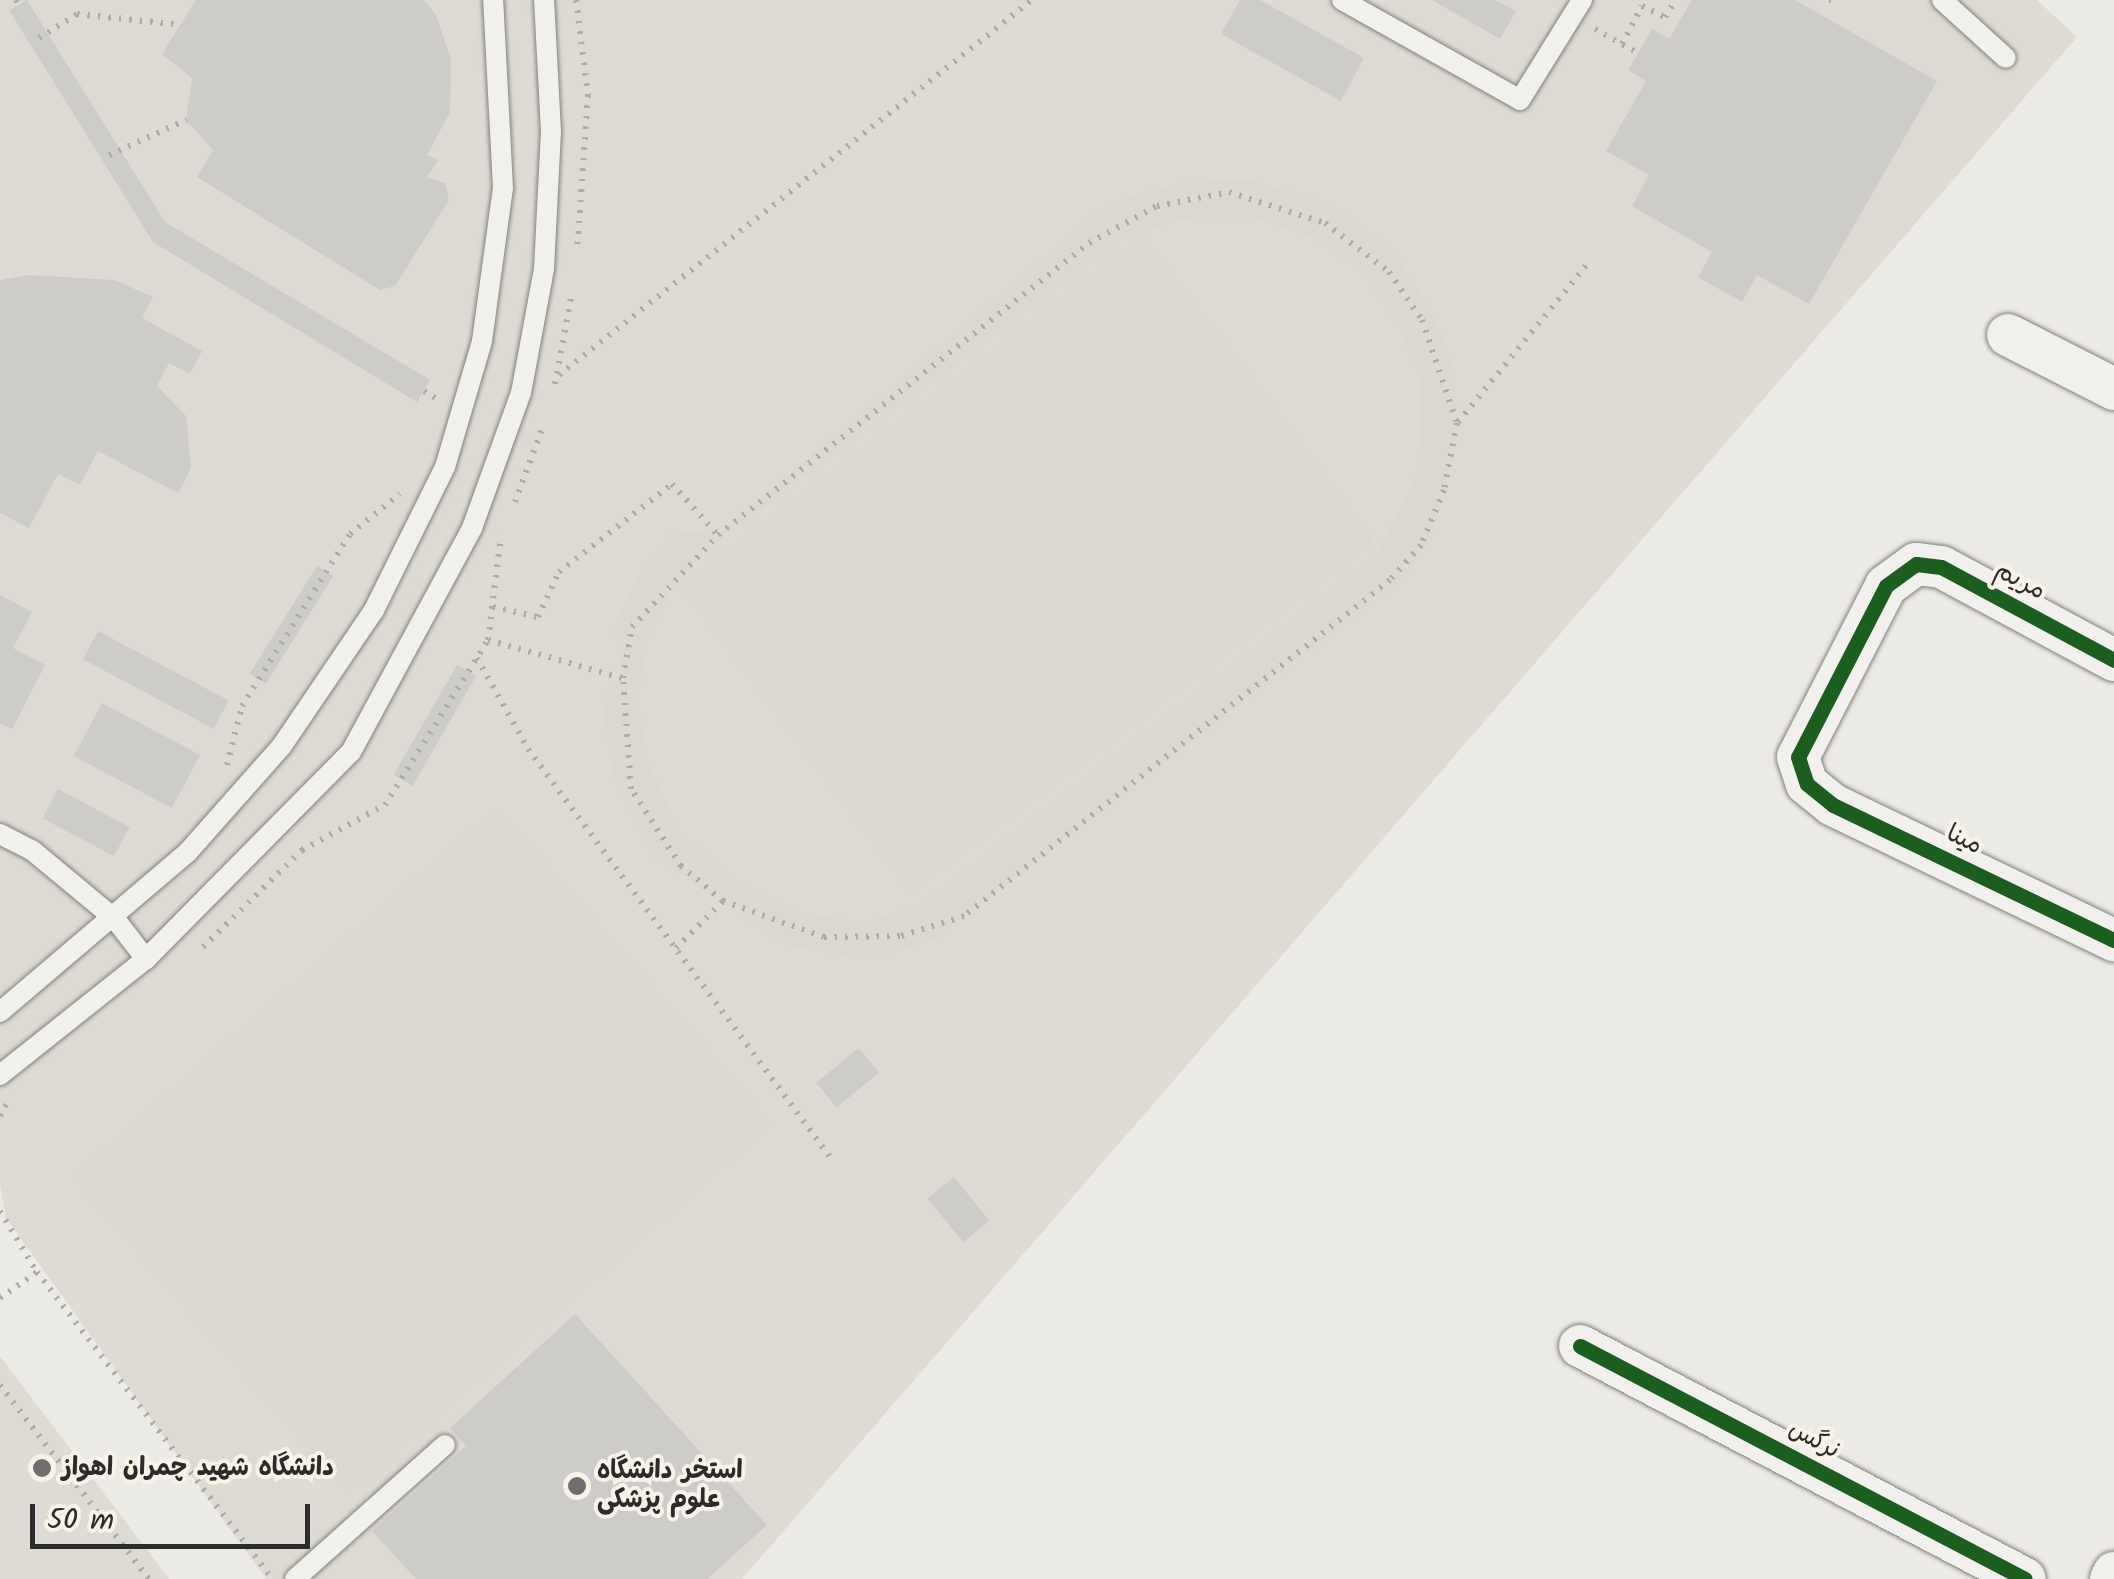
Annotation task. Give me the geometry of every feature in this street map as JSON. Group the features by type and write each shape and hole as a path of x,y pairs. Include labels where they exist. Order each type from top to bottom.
{"street":[{"path":"2008,335 2114,389"},
{"name":"مریم","path":"1800,774 1798,757 1898,571 1941,567 2114,660"},
{"name":"مینا","path":"1800,774 1834,805 2114,940"},
{"name":"نرگس","path":"1580,1346 2026,1579"}],"lane":[{"path":"0,1012 115,919 282,747 374,610 445,467 482,341 503,188 493,0"},
{"path":"0,1075 146,959 351,752 472,528 521,393 544,270 551,132 544,0"},
{"path":"1342,0 1520,100 1577,8"},
{"path":"1942,0 2006,58"},
{"path":"0,834 33,851 115,919 146,959"},
{"path":"295,1579 445,1445"}],"path":[{"path":"558,375 1032,0"},
{"path":"1622,44 1642,6 1665,17 1676,0"},
{"path":"1577,8 1638,53"},
{"path":"39,38 77,14 181,25"},
{"path":"109,154 186,120"},
{"path":"1457,423 1422,320 1389,272 1325,224 1229,192 1157,206 1089,243 718,535 632,627 622,678 631,789 681,866 723,901 824,937 900,936 964,916 1390,580 1421,545 1438,504 1457,423 1590,262"},
{"path":"424,392 440,400 435,416"},
{"path":"214,779 226,767 242,706 350,534 416,481"},
{"path":"493,607 538,617 560,572 672,484 718,535"},
{"path":"488,640 622,678"},
{"path":"477,658 528,749 830,1157"},
{"path":"676,948 723,901"},
{"path":"0,1212 37,1272 272,1579"},
{"path":"0,1298 37,1272"},
{"path":"0,1385 149,1579"}],"shaded area":[{"path":"0,0 2037,0 2077,37 742,1579 266,1579 6,1218 0,1185"},
{"path":"1249,179 1329,204 1391,248 1433,313 1455,373 1458,437 1432,538 1402,580 939,937 868,960 784,945 651,854 612,774 601,695 622,678 614,626 642,570 675,530 718,535 1108,204 1178,183","holes":["1245,216 1313,237 1364,273 1401,329 1419,379 1421,435 1414,483 1376,555 921,905 865,923 795,911 732,878 681,833 648,764 638,696 649,637 673,590 700,556 1125,237 1185,219"]},
{"path":"1144,236 1374,542 910,892 680,586"},
{"path":"497,808 772,1124 348,1493 73,1177"},
{"name":"دانشگاه شهید چمران اهواز","path":"0,1356 169,1579 0,1579"}],"building":[{"path":"27,0 165,222 430,380 417,402 153,242 9,10"},
{"path":"196,0 424,0 436,15 451,60 450,112 427,155 438,160 427,177 445,183 449,200 395,286 380,290 197,177 213,150 186,120 192,78 162,54"},
{"path":"1240,0 1260,0 1364,58 1341,101 1221,34"},
{"path":"1432,0 1495,0 1516,11 1500,39"},
{"path":"1692,0 1795,0 1937,81 1809,304 1757,275 1742,302 1698,277 1712,252 1632,206 1649,175 1606,151 1646,81 1628,70 1652,29 1669,39"},
{"path":"29,275 114,280 153,297 142,318 202,351 190,374 169,363 157,386 186,416 191,468 178,493 98,451 80,485 58,474 29,528 0,513 0,280"},
{"path":"317,566 333,576 266,684 250,674"},
{"path":"0,595 32,612 13,648 45,665 12,729 0,723"},
{"path":"98,631 229,700 214,729 83,659"},
{"path":"457,665 476,676 413,786 394,775"},
{"path":"102,703 200,755 172,808 74,756"},
{"path":"58,789 130,827 114,856 43,818"},
{"path":"859,1048 879,1073 836,1107 816,1083"},
{"path":"954,1177 989,1221 963,1242 928,1198"},
{"name":"استخر دانشگاه علوم پزشکی","path":"575,1314 767,1525 707,1579 416,1579 372,1531 466,1446 450,1428"}],"cycle path":[{"path":"2114,660 1941,567 1916,564 1886,586 1798,757 1807,784 1833,805 2114,940"},
{"path":"1580,1346 2025,1579"}],"place":[{"name":"دانشگاه شهید چمران اهواز","path":"42,1468"},
{"name":"استخر دانشگاه علوم پزشکی","path":"577,1486"}]}
